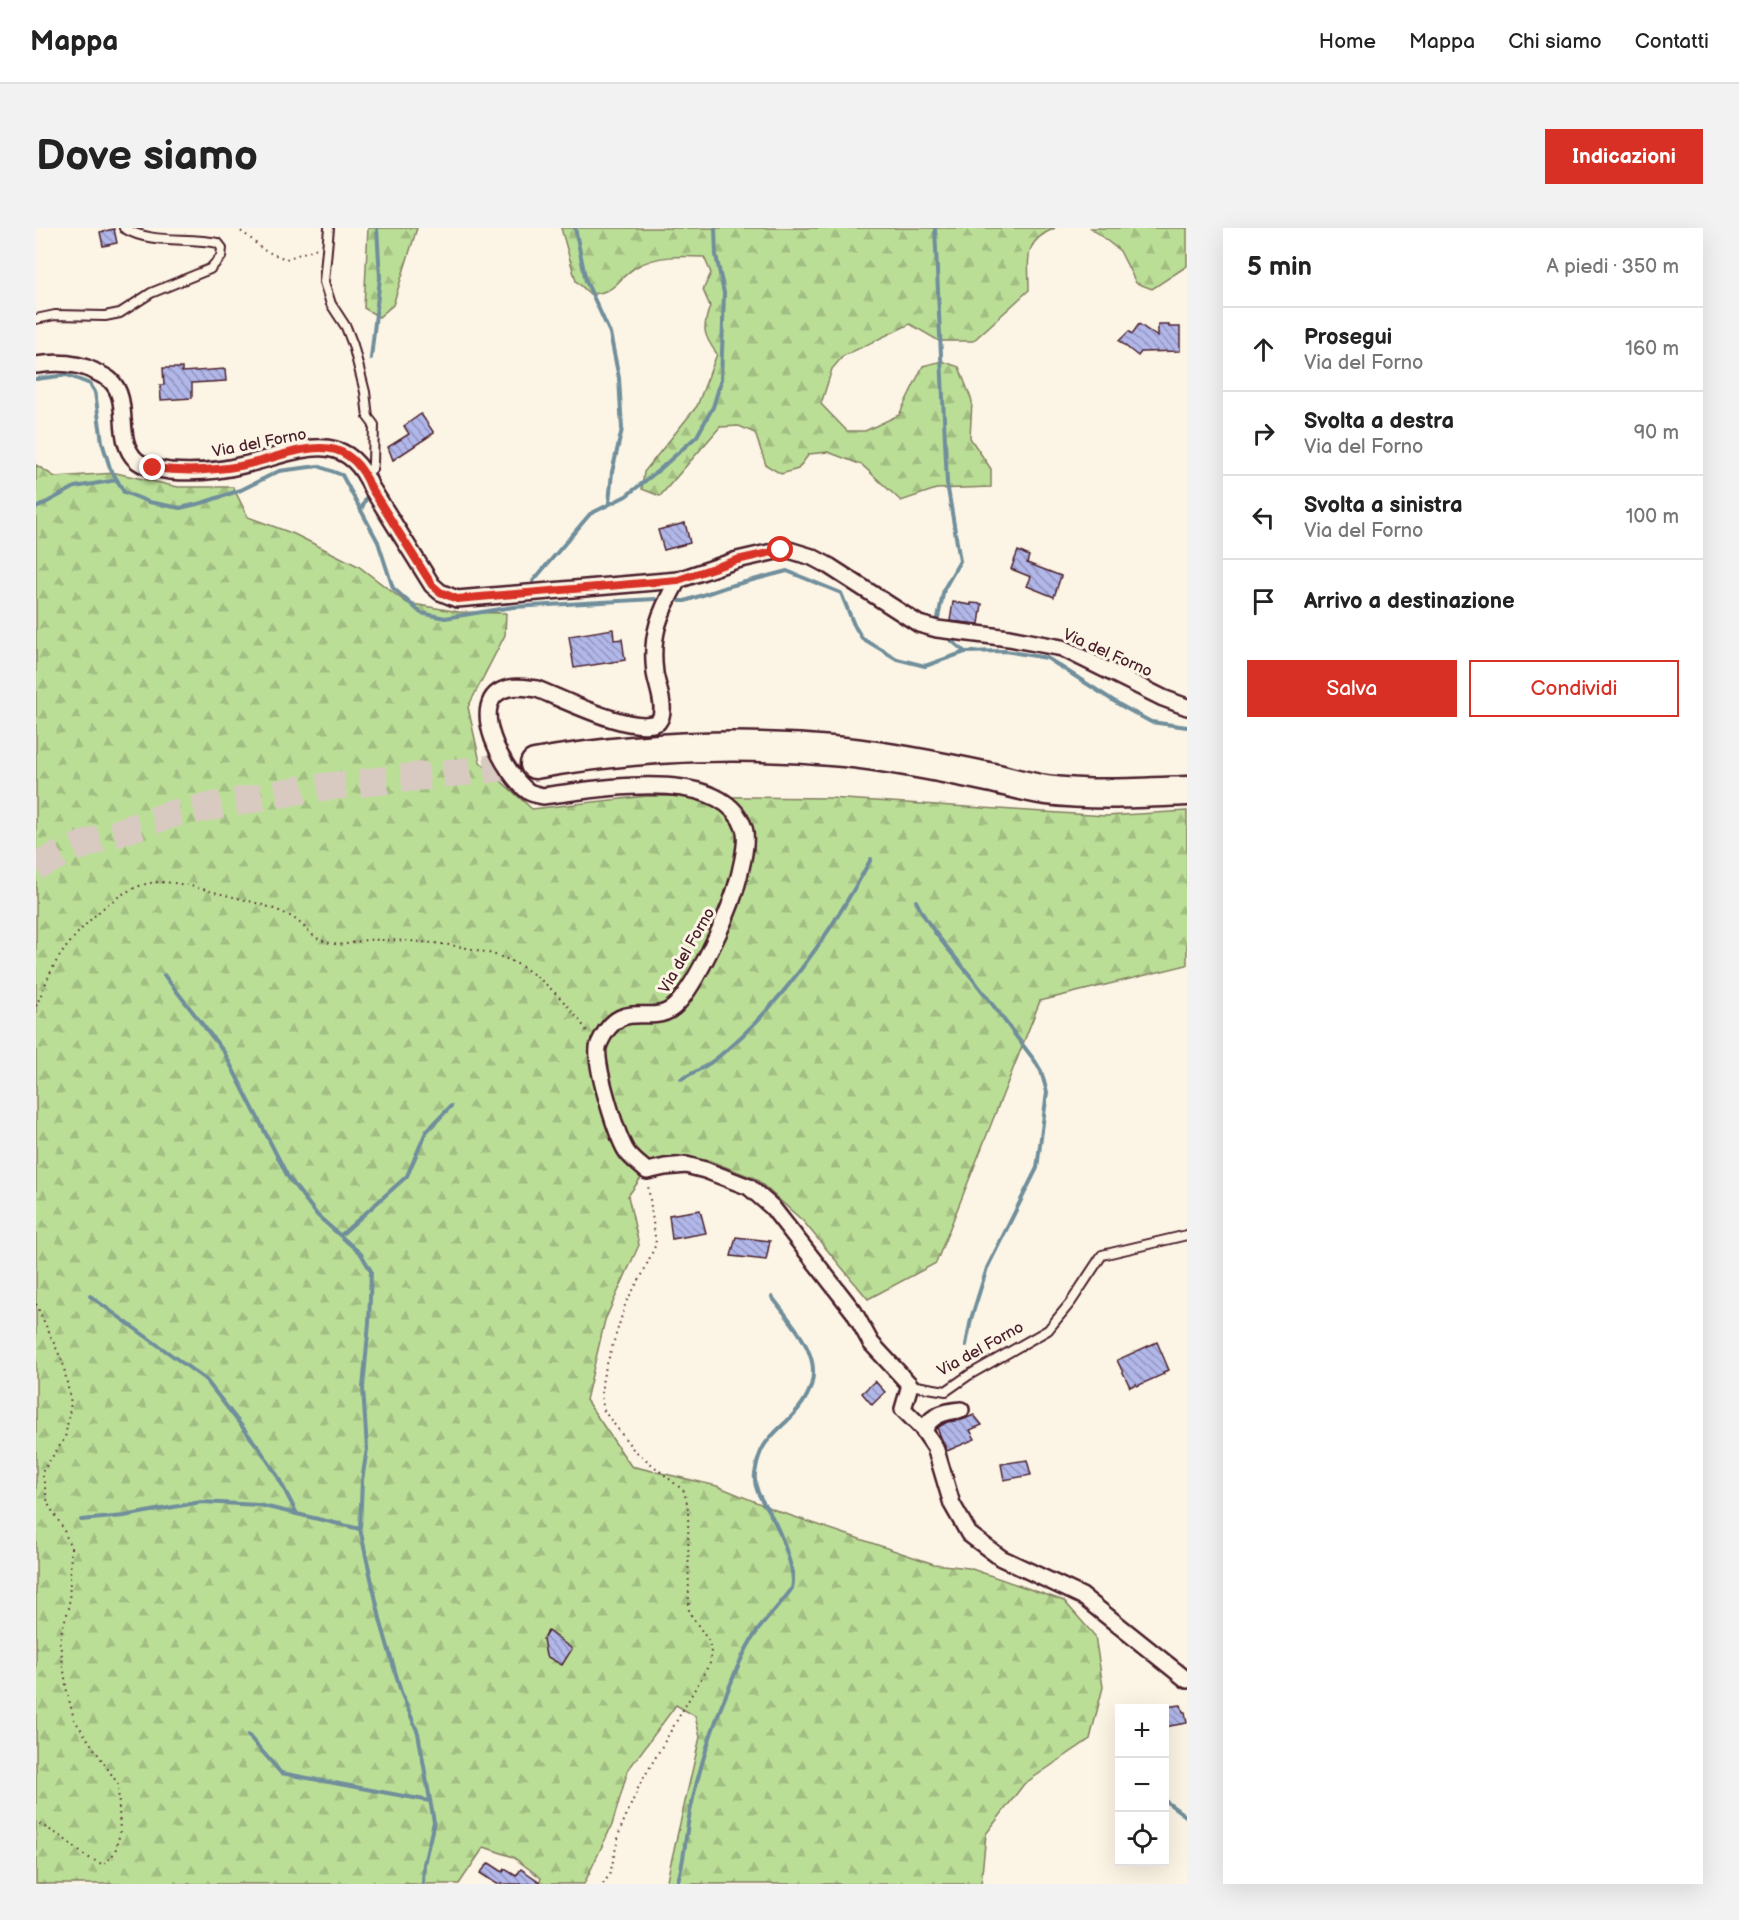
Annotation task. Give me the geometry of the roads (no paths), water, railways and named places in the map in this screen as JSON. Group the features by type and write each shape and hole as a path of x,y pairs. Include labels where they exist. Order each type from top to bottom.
{"highway":[{"path":"536,764 583,755 628,751 748,746 857,754 937,766 1046,790 1129,794 1187,791"}],"street":[{"name":"Via del Forno","path":"36,365 65,363 88,368 109,379 118,389 129,451 137,460 153,468 191,472 241,466 306,449 334,448 346,453 355,459 365,472 371,488 432,585 449,597 457,599 678,580 737,560 789,550 812,557 829,566 919,624 1062,648 1163,698 1187,707"},
{"name":"Via del Forno","path":"678,580 659,617 654,643 655,672 662,714 658,722 649,725 627,723 537,689 509,687 492,698 488,723 498,752 521,785 531,793 543,796 635,785 677,788 718,797 739,817 746,830 741,873 730,908 679,1003 670,1011 660,1014 621,1017 613,1021 597,1047 606,1100 625,1150 647,1171 686,1165 749,1187 772,1207 854,1312 871,1343 910,1385"},
{"path":"910,1385 903,1409 924,1431 935,1447 952,1504 969,1534 1001,1558 1082,1596 1187,1680"},
{"path":"924,1431 927,1422 941,1413 961,1410"}],"lane":[{"path":"36,319 55,315 105,316 120,312 151,293 210,269 221,257 222,248 218,243 135,235 124,228"},
{"path":"329,228 324,282 331,304 346,327 353,345 365,392 368,417 374,424 376,438 372,469 365,472"},
{"name":"Via del Forno","path":"910,1385 946,1391 969,1375 1048,1330 1071,1302 1102,1255 1187,1235"}],"waterway":[{"path":"371,358 380,278 377,228"},
{"path":"575,228 586,281 610,333 619,378 622,429 612,472 609,503"},
{"path":"533,581 590,514 626,496 697,436 713,407 721,381 724,293 716,255 715,228"},
{"path":"935,228 947,483 960,561 944,589 937,623"},
{"path":"36,379 67,375 90,384 95,392 102,442 110,468 124,492 149,502 180,508 202,503 241,490 279,471 318,466 342,475 378,542 393,588 421,613 445,618 513,607 655,599"},
{"path":"36,508 75,487 117,480"},
{"path":"361,510 368,494"},
{"path":"680,601 787,571 841,593 862,638 897,659 925,666 965,652 1005,651 1047,658 1151,722 1187,727"},
{"path":"946,636 965,652"},
{"path":"681,1079 717,1058 741,1037 784,991 822,941 871,859"},
{"path":"916,901 937,935 1035,1061 1041,1071 1047,1092 1037,1168 987,1268 971,1319 966,1345"},
{"path":"164,975 224,1052 288,1177 318,1216 361,1254 371,1271 363,1388 367,1449 362,1480 360,1529 381,1623 401,1692 418,1733 434,1822 424,1864 423,1884"},
{"path":"341,1235 407,1176 426,1132 451,1106"},
{"path":"90,1296 206,1380 261,1451 277,1475 297,1514"},
{"path":"677,1884 694,1796 718,1714 750,1642 787,1595 793,1582 787,1553 776,1525 758,1492 755,1474 759,1457 769,1439 802,1404 811,1388 813,1373 811,1358 805,1343 772,1297"},
{"path":"81,1520 124,1516 201,1502 259,1505 360,1529"},
{"path":"248,1735 281,1773 430,1801"},
{"path":"1169,1804 1187,1817"}],"tunnel":[{"path":"36,866 72,849 172,814 305,789 535,764"}]}
